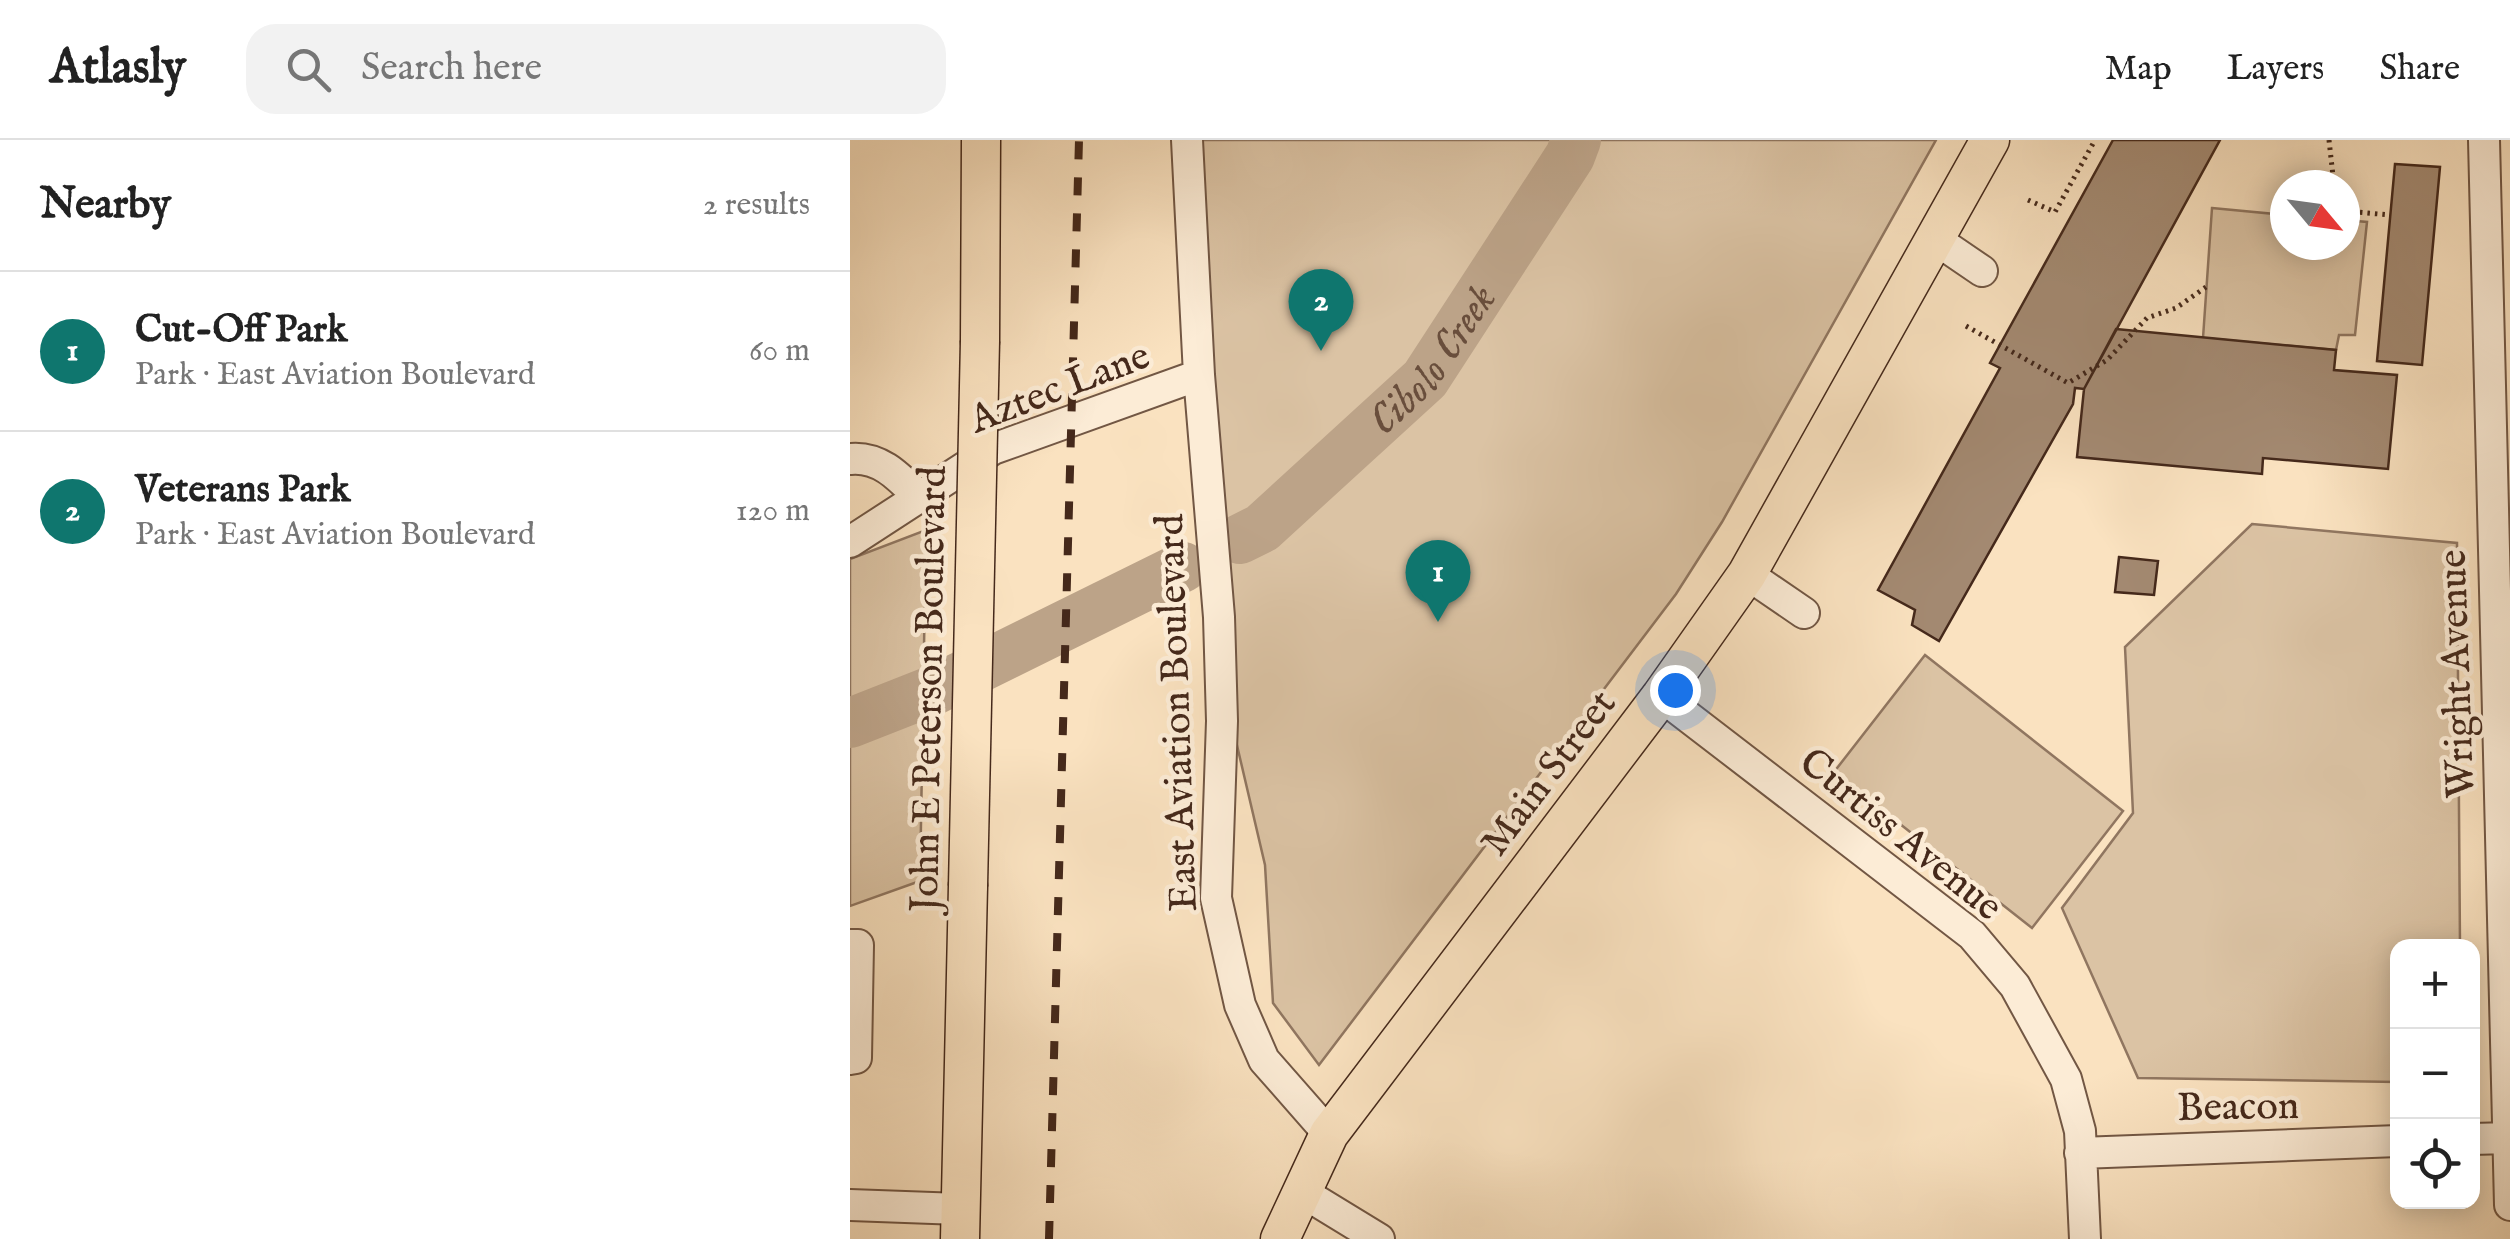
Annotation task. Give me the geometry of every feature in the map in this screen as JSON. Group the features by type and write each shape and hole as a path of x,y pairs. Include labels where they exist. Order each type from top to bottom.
{"main road":[{"name":"John E Peterson Boulevard","path":"960,1224 981,140"},
{"name":"Main Street","path":"1280,1239 1328,1134 1661,696 1747,574 1990,140"}],"street":[{"name":"East Aviation Boulevard","path":"1187,140 1199,375 1220,616 1222,740 1216,898 1240,1006 1264,1060 1328,1134"},
{"name":"Wright Avenue","path":"2484,140 2499,459 2510,1205"},
{"path":"1935,239 1982,270"},
{"name":"Aztec Lane","path":"850,542 992,449 1199,375"},
{"path":"850,459 866,458 895,473 919,496"},
{"path":"1747,574 1804,613"},
{"name":"Curtiss Avenue","path":"1661,696 1972,935 2015,986 2044,1032 2066,1079 2080,1153 2085,1239"},
{"path":"850,945 858,945 856,1058 850,1059"},
{"path":"2480,1139 2509,1138"},
{"name":"Beacon","path":"2080,1153 2390,1141"},
{"path":"1302,1192 1379,1239"},
{"path":"850,1205 960,1224"}],"path":[{"path":"2028,200 2055,212 2095,140"},
{"path":"2329,140 2332,170"},
{"path":"2360,212 2390,215"},
{"path":"1966,326 2068,383 2107,360 2147,318 2176,308 2206,287"}],"shaded area":[{"path":"1187,140 1936,140 1722,522 1676,594 1319,1065 1273,1003 1265,865 1221,677"},
{"path":"2212,208 2270,214 2270,260 2360,260 2360,221 2367,222 2355,335 2339,335 2336,350 2203,338"},
{"path":"2252,524 2457,543 2460,939 2390,939 2390,1082 2138,1078 2062,908 2133,813 2125,647"},
{"path":"926,530 920,881 850,906 850,559"},
{"path":"1925,655 2123,811 2032,928 1834,772"}],"building":[{"path":"2113,140 2220,140 2084,389 2075,388 2073,404 1939,641 1912,625 1915,610 1878,590 2000,368 1990,363"},
{"path":"2395,164 2440,167 2422,365 2377,361"},
{"path":"2116,329 2336,350 2334,370 2397,375 2388,469 2263,458 2262,474 2077,457 2084,389"},
{"path":"2119,557 2158,561 2154,595 2115,592"}],"waterway":[{"name":"Cibolo Creek","path":"1240,539 1262,528 1425,379 1570,156 1576,140"},
{"name":"Cibolo Creek","path":"850,723 934,690 1183,567"}],"railway":[{"path":"1049,1239 1079,140"}],"place":[{"name":"Veterans Park","path":"1321,351"},
{"name":"Cut-Off Park","path":"1438,622"}]}
